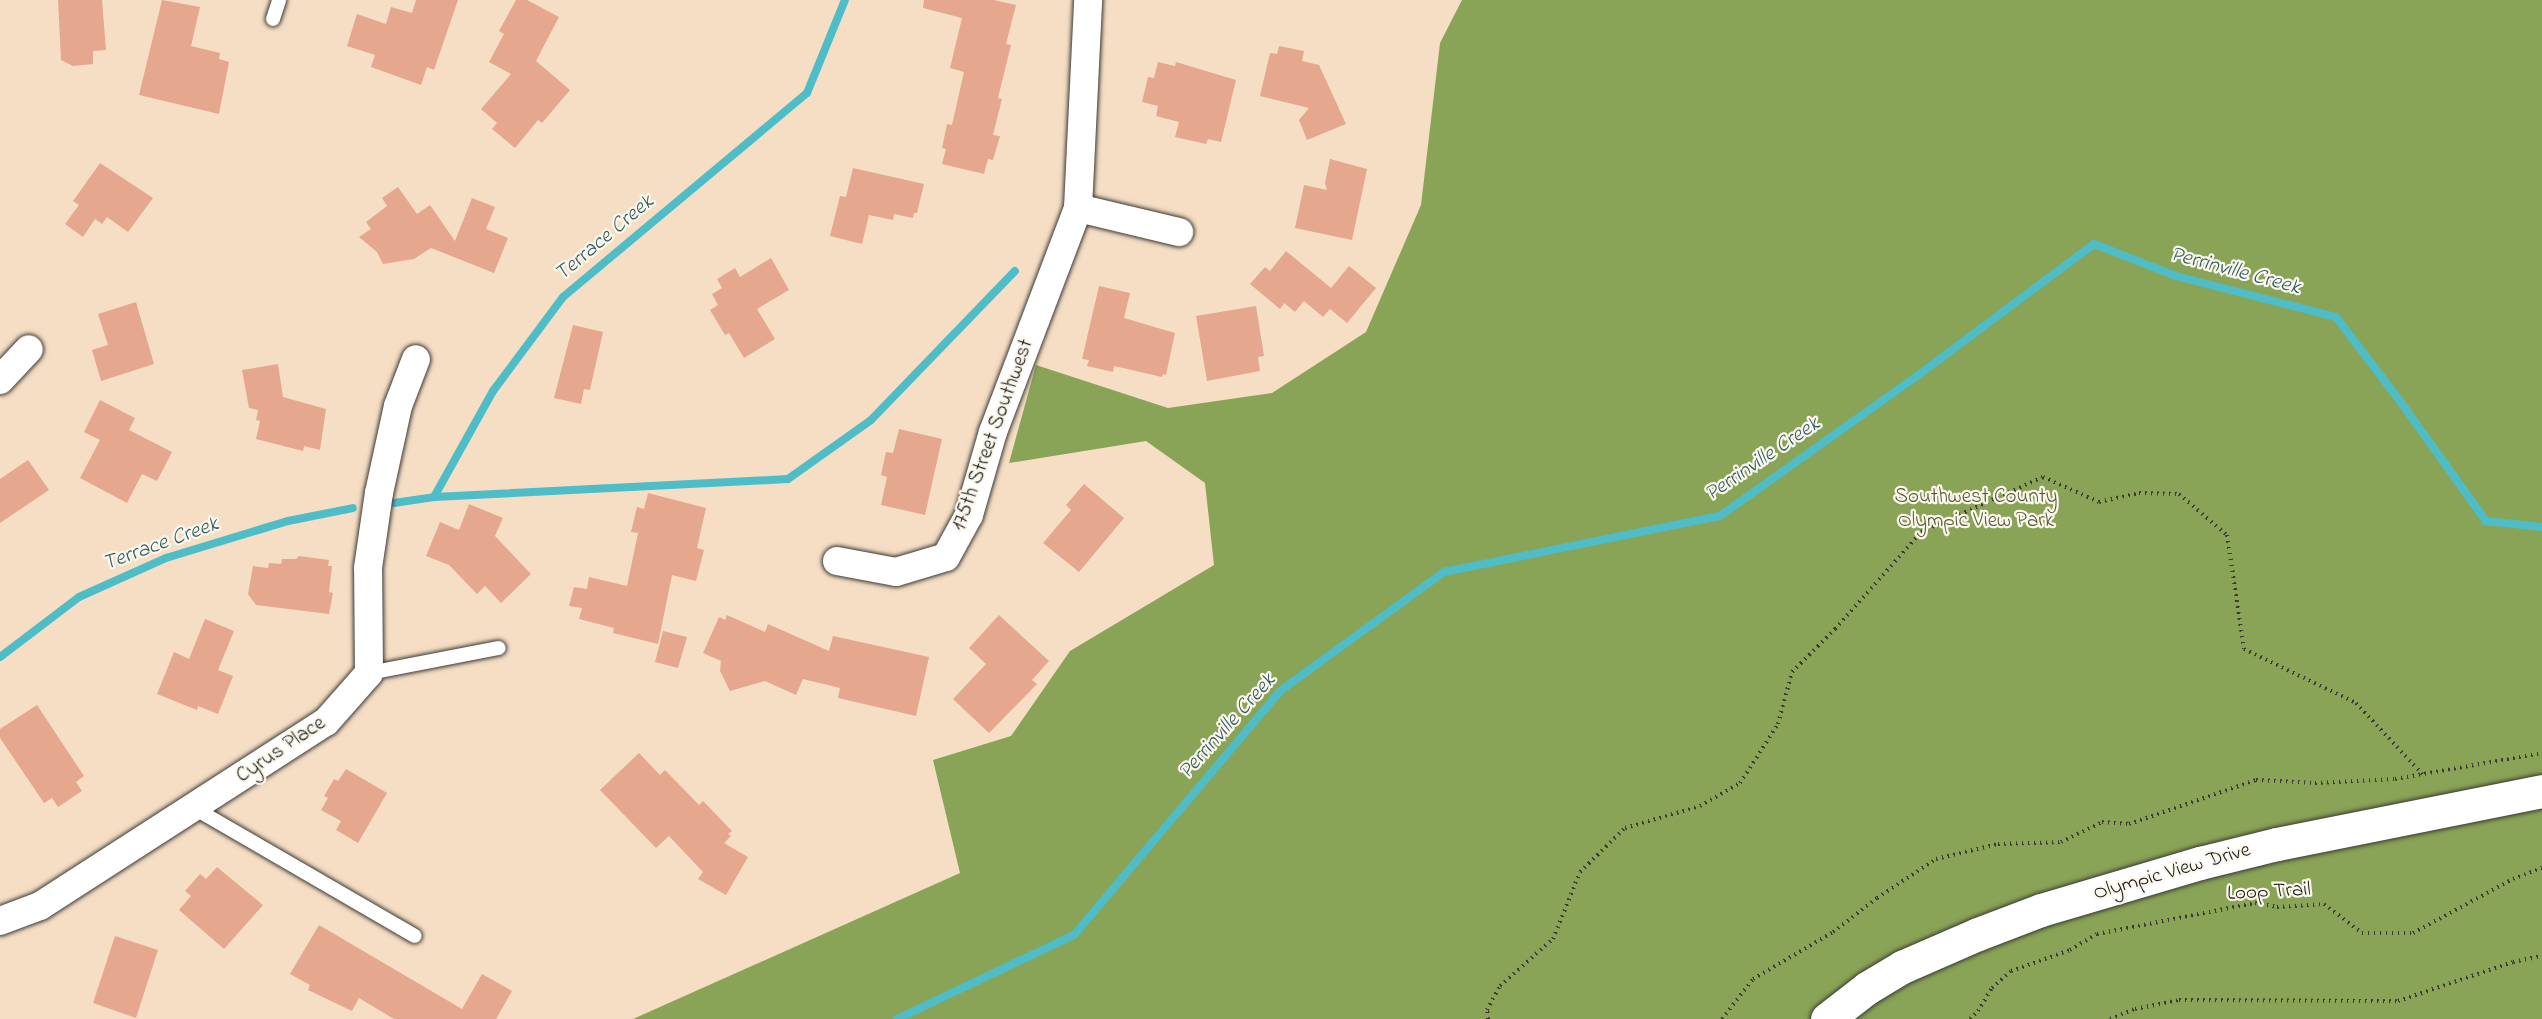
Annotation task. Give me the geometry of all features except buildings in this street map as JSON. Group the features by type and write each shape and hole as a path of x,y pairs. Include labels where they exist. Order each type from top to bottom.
{"main road":[{"name":"Olympic View Drive","path":"1827,1019 1867,988 1902,967 1956,942 2041,910 2189,866 2277,844 2542,791"}],"street":[{"name":"175th Street Southwest","path":"837,561 896,572 946,557 969,515 993,432 1078,208 1088,0"},
{"path":"1078,208 1179,232"},
{"path":"0,380 29,349"},
{"path":"369,673 368,568 379,493 398,406 416,360"},
{"name":"Cyrus Place","path":"0,921 40,906 326,722 369,673"}],"lane":[{"path":"273,20 279,0"},
{"path":"369,673 499,648"},
{"path":"194,808 416,936"}],"path":[{"path":"1488,1019 1487,1010 1500,986 1553,939 1580,872 1625,828 1700,806 1740,783 1778,724 1792,672 1835,629 1921,532 2043,477 2099,502 2139,493 2180,494 2227,535 2244,649 2356,703 2424,776"},
{"path":"1722,1019 1753,979 1833,932 1877,898 1936,859 1998,844 2061,842 2102,822 2129,824 2256,780 2315,783 2424,776 2456,767 2542,753"},
{"name":"Loop Trail","path":"1970,1019 1992,988 2011,971 2070,950 2097,934 2255,903 2277,907 2324,904 2362,933 2413,933 2513,879 2542,868"},
{"path":"2110,1019 2135,1010 2179,1000 2398,1001 2542,956"}],"green space":[{"name":"Southwest County Olympic View Park","path":"1462,0 2542,0 2542,1019 633,1019 960,873 933,760 1011,736 1070,651 1214,565 1205,483 1146,441 1009,463 1036,365 1168,408 1272,393 1366,332 1421,205 1440,43"}],"waterway":[{"name":"Terrace Creek","path":"394,503 434,497 493,391 563,297 807,93 845,0"},
{"name":"Perrinville Creek","path":"897,1019 1074,935 1280,691 1444,572 1720,516 1917,376 2094,244 2176,276 2336,317 2400,401 2486,521 2542,527"},
{"path":"434,497 788,479 871,420 1015,271"},
{"name":"Terrace Creek","path":"0,657 79,597 166,558 288,521 353,508"}]}
